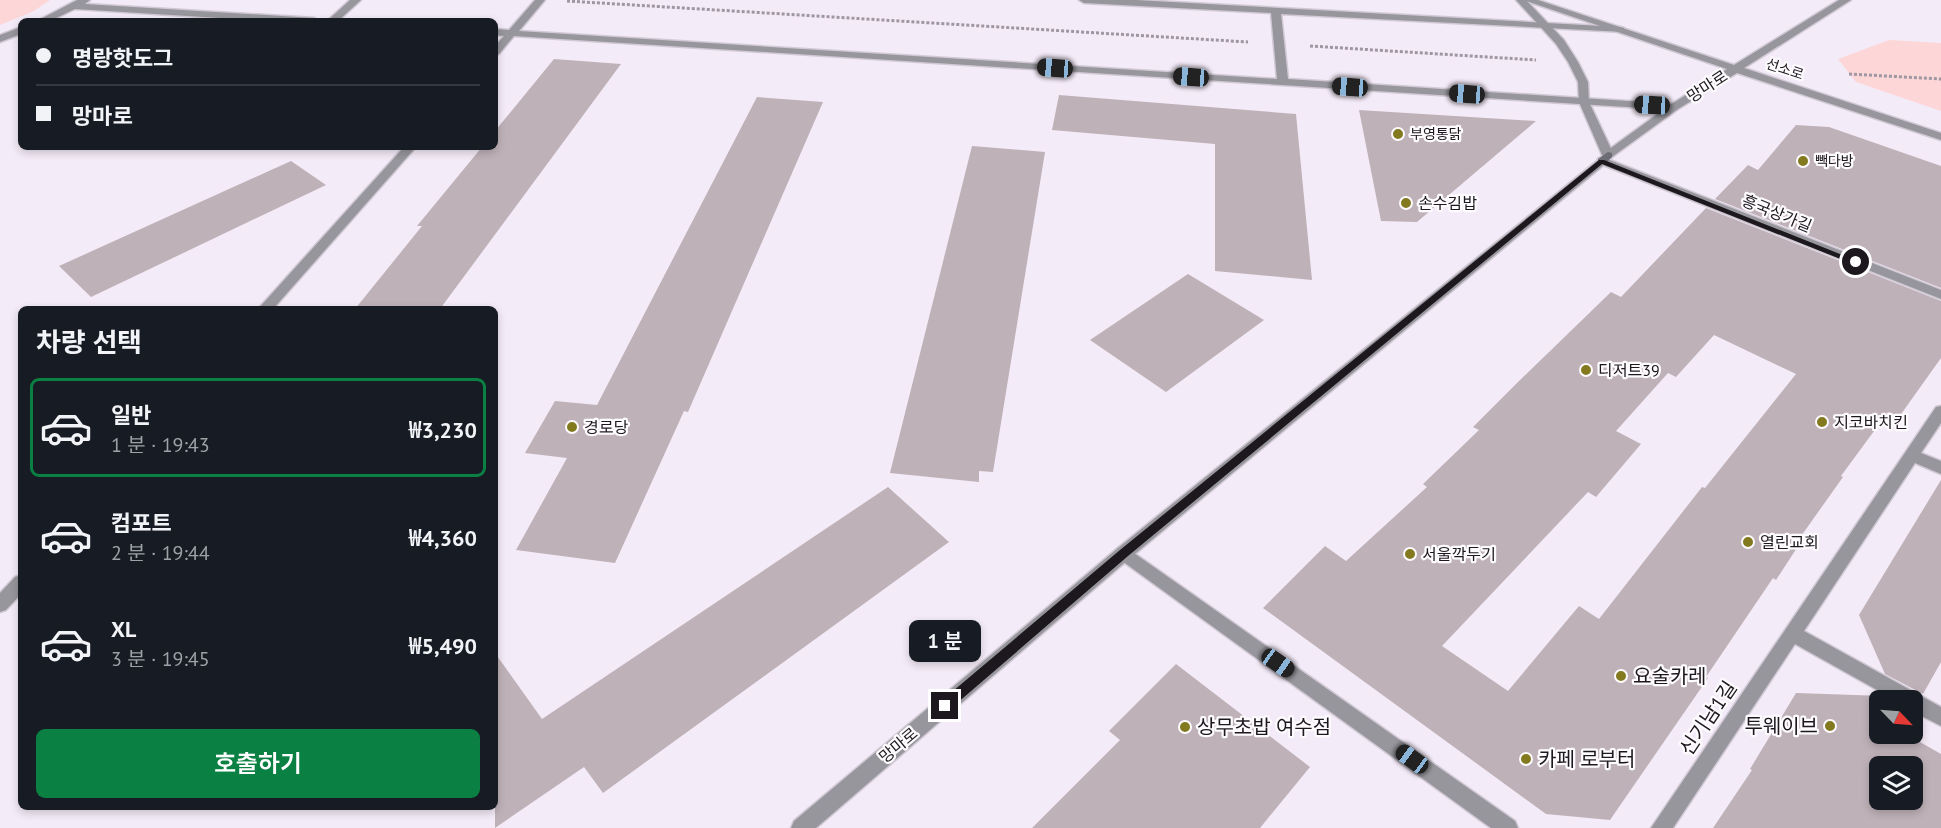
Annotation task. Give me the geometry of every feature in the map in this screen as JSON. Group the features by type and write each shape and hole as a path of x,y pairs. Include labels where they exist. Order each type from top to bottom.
{"street":[{"path":"335,18 356,0"},
{"path":"498,49 540,0"},
{"name":"선소로","path":"1083,0 1620,30"},
{"path":"1521,0 1560,42 1573,62 1583,82 1584,102 1605,158"},
{"name":"선소로","path":"1527,0 1941,137"},
{"name":"망마로","path":"801,828 1124,553 1605,158 1674,106 1846,0"},
{"path":"48,18 81,3 275,18"},
{"path":"1276,11 1283,83"},
{"path":"0,39 18,31"},
{"path":"498,32 1674,106"},
{"path":"268,306 407,150"},
{"name":"흥국상가길","path":"1605,158 1941,295"},
{"name":"신기남1길","path":"1661,828 1941,411"},
{"path":"1912,454 1941,468"},
{"path":"1124,553 1509,828"},
{"path":"0,605 18,585"},
{"path":"1792,633 1893,690"},
{"path":"1923,707 1941,717"}],"path":[{"path":"566,1 1573,62"}],"shaded area":[{"path":"0,0 50,0 34,11 0,25"},
{"path":"1889,40 1941,43 1941,111 1856,82 1838,59"}],"building":[{"path":"554,59 621,64 442,306 357,306 422,226 417,226 480,150 498,150 498,127"},
{"path":"1059,95 1296,114 1312,280 1215,271 1215,144 1052,130"},
{"path":"757,97 823,102 688,412 684,411 615,563 516,550 567,458 525,453 555,401 597,405"},
{"path":"1359,110 1536,121 1417,222 1381,221"},
{"path":"1796,125 1829,127 1941,166 1941,288 1715,199 1748,165 1758,170"},
{"path":"972,146 1045,152 993,472 979,471 979,482 890,473"},
{"path":"291,161 326,185 91,297 59,266"},
{"path":"1706,208 1941,301 1941,358 1899,417 1888,412 1841,476 1843,477 1799,539 1802,540 1776,580 1773,578 1706,677 1708,678 1610,820 1546,814 1263,608 1325,546 1346,561 1427,487 1423,484 1479,430 1473,427 1611,292 1621,297","holes":["1714,335 1796,374 1705,488 1702,487 1599,619 1579,606 1508,691 1442,646 1588,492 1596,497 1641,444 1616,431 1668,373 1676,377"]},
{"path":"1188,274 1264,320 1166,392 1090,340"},
{"path":"1941,480 1941,662 1923,694 1923,690 1915,690 1885,674 1859,615"},
{"path":"888,487 949,542 603,793 584,767 495,828 495,810 498,810 498,657 542,719"},
{"path":"1176,664 1310,767 1260,828 1032,828 1120,740 1109,731"},
{"path":"1796,693 1869,695 1869,744 1923,744 1941,754 1941,828 1713,828 1752,770 1750,769"}],"place":[{"name":"부영통닭","path":"1398,134"},
{"name":"빽다방","path":"1803,161"},
{"name":"손수김밥","path":"1406,203"},
{"name":"디저트39","path":"1586,370"},
{"name":"지코바치킨","path":"1822,422"},
{"name":"경로당","path":"572,427"},
{"name":"열린교회","path":"1748,542"},
{"name":"서울깍두기","path":"1410,554"},
{"name":"요술카레","path":"1621,676"},
{"name":"투웨이브","path":"1830,726"},
{"name":"상무초밥 여수점","path":"1185,727"},
{"name":"카페 로부터","path":"1526,759"}],"route":[{"path":"945,706 1124,553 1602,161 1856,262"}]}
